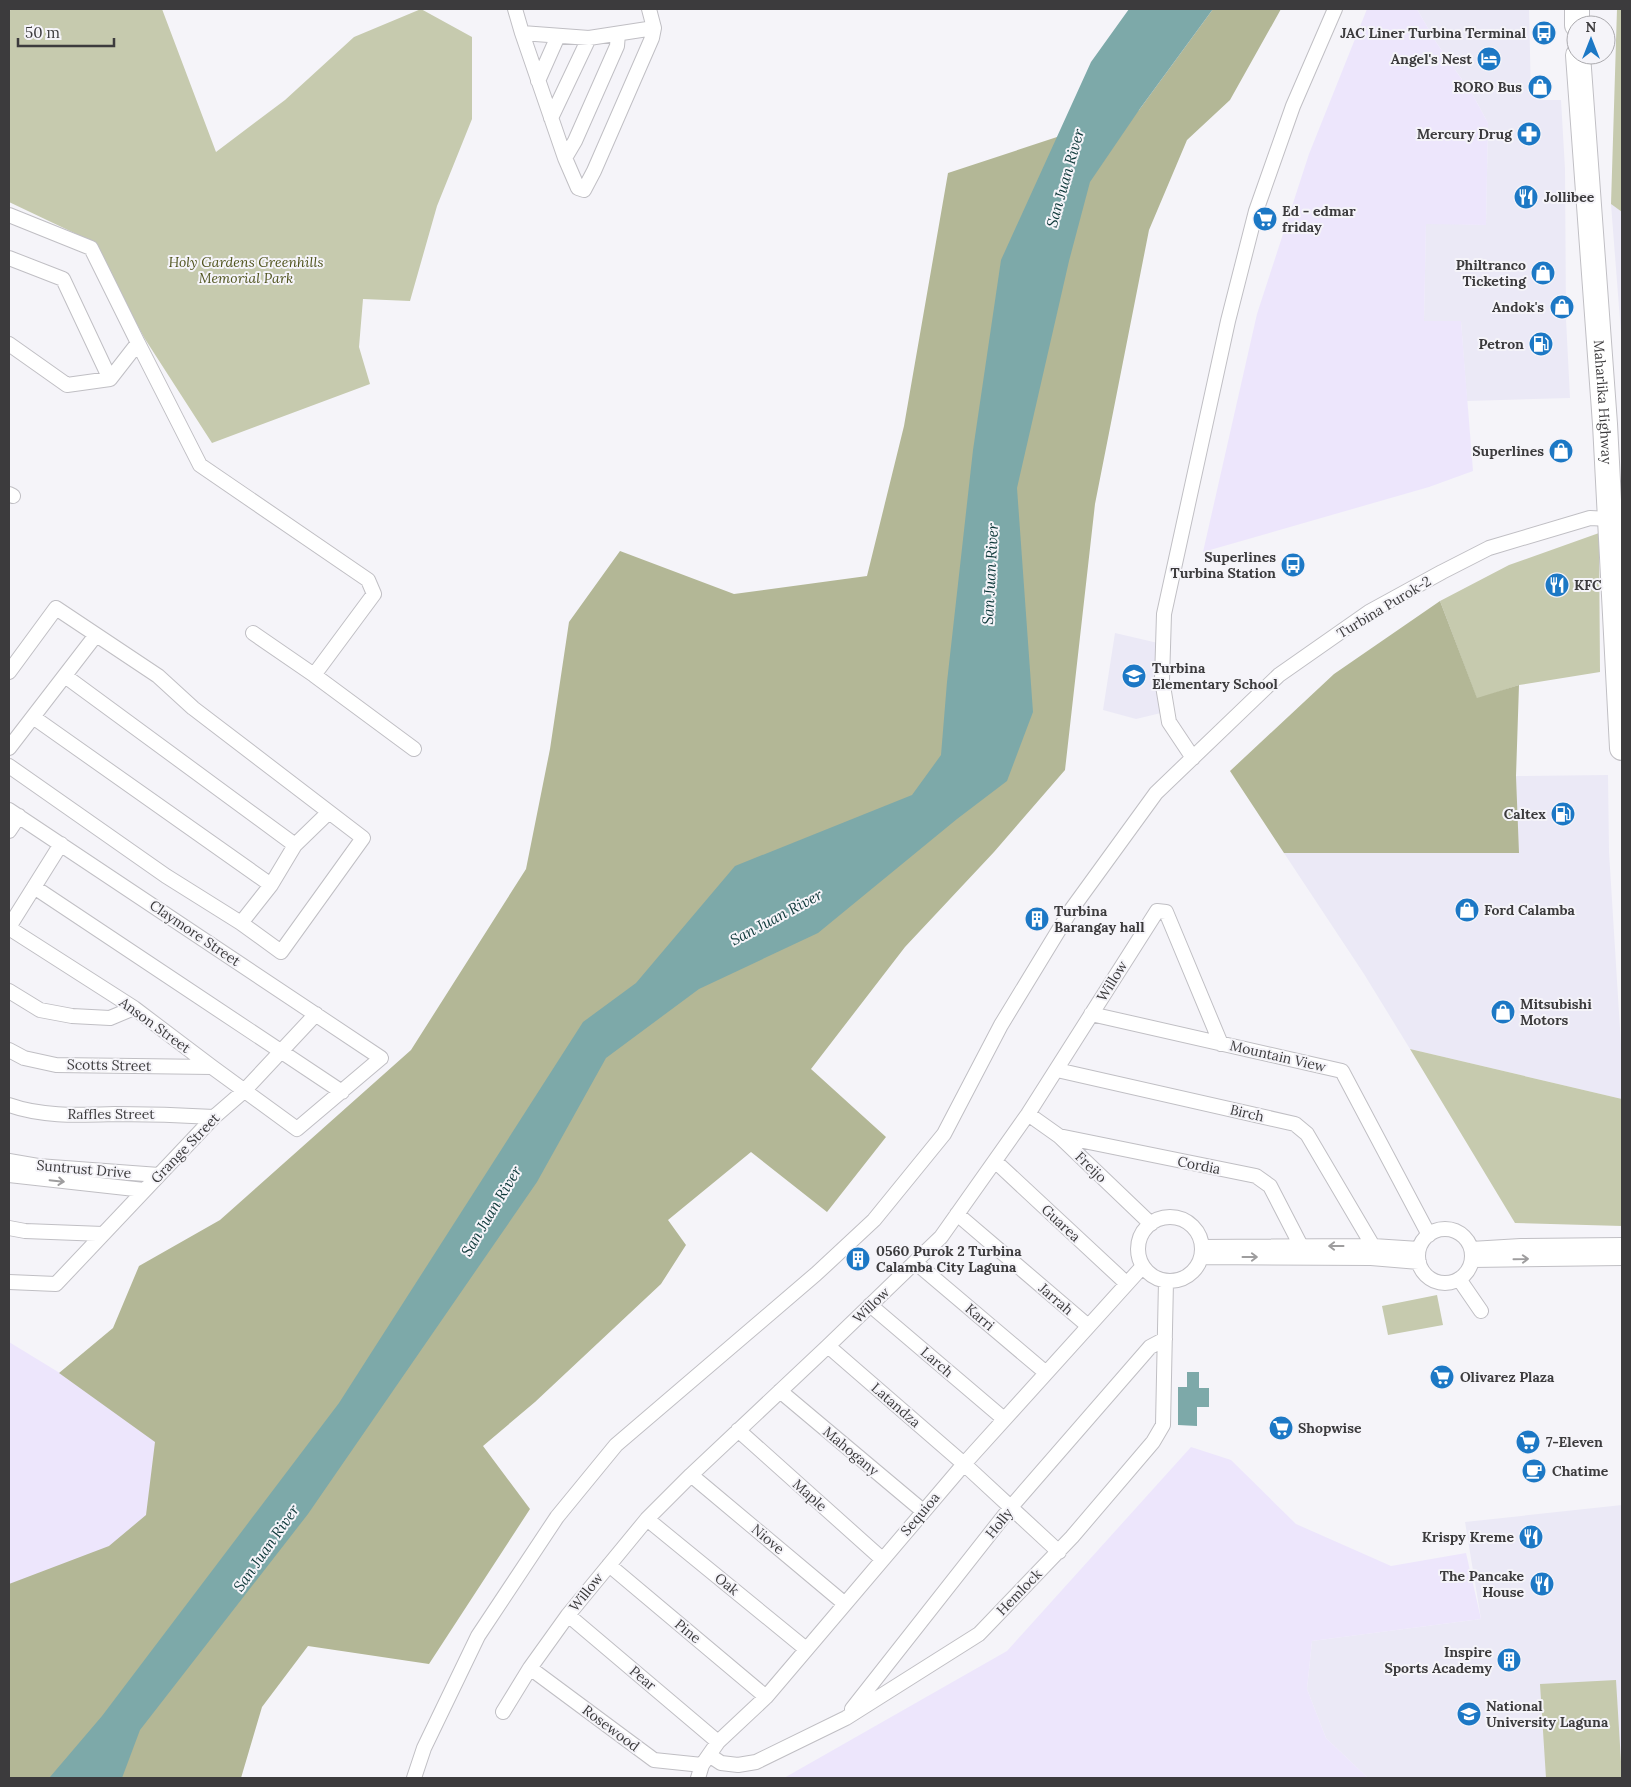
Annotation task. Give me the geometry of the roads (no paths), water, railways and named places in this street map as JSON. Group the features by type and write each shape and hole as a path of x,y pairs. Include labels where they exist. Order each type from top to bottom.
{"highway":[{"name":"Maharlika Highway","path":"1579,65 1605,424 1609,519 1617,575 1622,748"}],"street":[{"path":"515,9 565,158 578,188 584,190 618,118 652,38 654,28 649,9"},
{"path":"1193,758 1169,722 1162,680 1164,614 1228,321 1256,211 1293,106 1335,9"},
{"path":"522,33 589,38 654,28"},
{"path":"565,158 616,46 618,34"},
{"path":"538,81 558,36"},
{"path":"551,118 589,38"},
{"path":"9,216 91,248 200,465 368,580 374,594 314,675"},
{"path":"9,258 63,279 110,379"},
{"path":"9,344 67,385 110,379 138,343"},
{"name":"Turbina Purok-2","path":"414,1778 424,1748 478,1636 557,1518 616,1445 816,1274 874,1220 944,1134 1001,1024 1071,910 1156,793 1279,675 1370,612 1489,548 1590,518 1609,519"},
{"path":"9,672 56,608 158,676 193,708 363,838 281,952 241,923 166,876 9,766"},
{"path":"253,633 314,675 414,749"},
{"path":"9,748 96,635"},
{"path":"65,676 295,845"},
{"path":"33,717 271,885"},
{"path":"241,923 271,885 295,845 329,812"},
{"path":"9,831 14,813"},
{"name":"Claymore Street","path":"14,813 381,1058 342,1092"},
{"path":"9,928 61,844"},
{"path":"34,887 342,1092"},
{"name":"Willow","path":"503,1712 530,1668 568,1615 648,1519 691,1475 941,1237 996,1162 1028,1114 1157,911 1166,912 1221,1044"},
{"name":"Anson Street","path":"9,928 134,1008 297,1129 342,1092"},
{"path":"9,991 40,1010 72,1016 110,1018 134,1008"},
{"name":"Grange Street","path":"9,1282 56,1284 214,1117 244,1091 316,1014"},
{"name":"Mountain View","path":"1091,1014 1342,1071 1429,1235"},
{"name":"Scotts Street","path":"9,1050 24,1058 56,1065 212,1067"},
{"name":"Birch","path":"1057,1070 1295,1124 1307,1134 1373,1246"},
{"name":"Raffles Street","path":"9,1105 27,1111 71,1116 162,1114 214,1117"},
{"name":"Freijo","path":"1028,1114 1059,1136 1151,1224"},
{"name":"Cordia","path":"1059,1136 1256,1176 1270,1186 1301,1246"},
{"name":"Suntrust Drive","path":"9,1161 38,1166 159,1175"},
{"name":"Guarea","path":"996,1162 1126,1283"},
{"name":"Suntrust Drive","path":"9,1175 144,1190"},
{"name":"Jarrah","path":"957,1214 1087,1325"},
{"path":"1169,1217 1179,1218 1188,1222 1195,1229 1200,1237 1202,1252 1198,1266 1192,1273 1175,1281 1166,1281 1149,1273 1143,1266 1138,1248 1144,1230 1159,1219 1169,1217"},
{"path":"9,1228 25,1231 103,1234"},
{"path":"1445,1230 1454,1231 1462,1235 1468,1241 1472,1255 1465,1274 1451,1282 1435,1281 1422,1270 1419,1256 1423,1241 1429,1235 1436,1231 1445,1230"},
{"path":"1472,1255 1521,1246 1622,1245"},
{"path":"1202,1252 1301,1246 1373,1246 1419,1256"},
{"path":"1202,1252 1371,1258 1419,1256"},
{"path":"1472,1255 1622,1258"},
{"name":"Karri","path":"915,1262 1046,1372"},
{"name":"Sequioa","path":"703,1766 718,1742 766,1697 964,1464 1087,1325 1143,1266"},
{"path":"1459,1279 1481,1311"},
{"name":"Hemlock","path":"703,1766 722,1763 738,1765 756,1762 846,1718 979,1634 1059,1552 1153,1442 1164,1425 1166,1281"},
{"name":"Larch","path":"870,1305 1004,1420"},
{"name":"Holly","path":"846,1718 1011,1507 1150,1348 1164,1339"},
{"name":"Latandza","path":"828,1346 964,1464 1059,1552"},
{"name":"Mahogany","path":"780,1391 923,1511"},
{"name":"Maple","path":"738,1430 882,1559"},
{"name":"Niove","path":"691,1475 845,1604"},
{"name":"Oak","path":"648,1519 806,1650"},
{"name":"Pine","path":"609,1564 766,1697"},
{"name":"Pear","path":"568,1615 718,1742"},
{"name":"Rosewood","path":"530,1668 654,1760 703,1766"}],"water":[{"name":"San Juan River","path":"1129,9 1213,9 1139,110 1090,182 1069,261 1017,488 1033,712 1007,781 957,819 818,933 699,989 606,1058 537,1182 308,1514 140,1730 122,1778 45,1778 50,1777 102,1716 339,1403 583,1022 636,983 735,866 912,795 941,755 947,682 973,450 1001,260 1091,62"},
{"path":"1187,1372 1199,1372 1199,1388 1209,1388 1209,1407 1197,1407 1197,1426 1178,1425 1178,1387 1187,1387"}],"place":[{"name":"JAC Liner Turbina Terminal","path":"1544,33"},
{"name":"Angel's Nest","path":"1489,59"},
{"name":"RORO Bus","path":"1540,87"},
{"name":"Mercury Drug","path":"1529,134"},
{"name":"Jollibee","path":"1526,197"},
{"name":"Ed - edmar friday","path":"1265,219"},
{"name":"Philtranco Ticketing","path":"1543,273"},
{"name":"Andok's","path":"1562,307"},
{"name":"Petron","path":"1541,344"},
{"name":"Superlines","path":"1561,451"},
{"name":"Superlines Turbina Station","path":"1293,565"},
{"name":"KFC","path":"1557,585"},
{"name":"Turbina Elementary School","path":"1134,676"},
{"name":"Caltex","path":"1563,814"},
{"name":"Ford Calamba","path":"1467,910"},
{"name":"Turbina Barangay hall","path":"1037,919"},
{"name":"Mitsubishi Motors","path":"1503,1012"},
{"name":"0560 Purok 2 Turbina Calamba City Laguna","path":"858,1259"},
{"name":"Olivarez Plaza","path":"1442,1377"},
{"name":"Shopwise","path":"1281,1428"},
{"name":"7-Eleven","path":"1528,1442"},
{"name":"Chatime","path":"1534,1471"},
{"name":"Krispy Kreme","path":"1531,1537"},
{"name":"The Pancake House","path":"1542,1584"},
{"name":"Inspire Sports Academy","path":"1509,1660"},
{"name":"National University Laguna","path":"1469,1714"}],"park label":[{"name":"Holy Gardens Greenhills Memorial Park","path":"246,270"}]}
